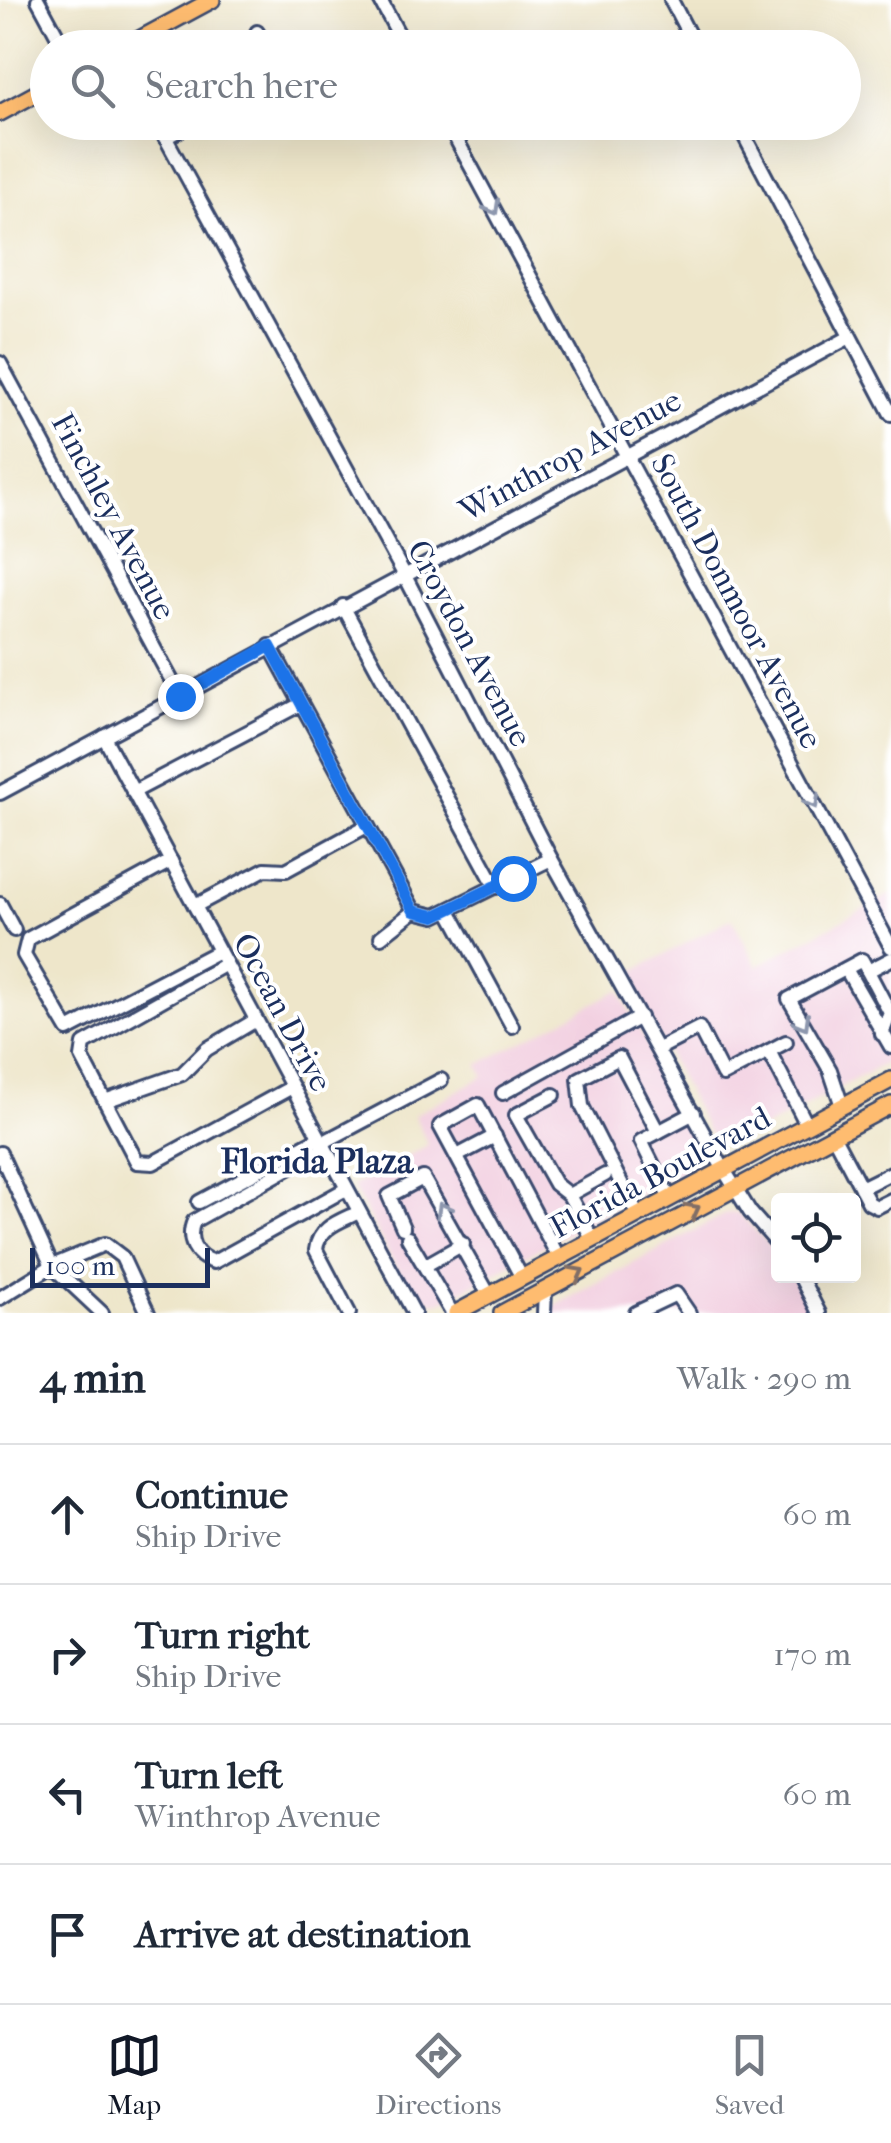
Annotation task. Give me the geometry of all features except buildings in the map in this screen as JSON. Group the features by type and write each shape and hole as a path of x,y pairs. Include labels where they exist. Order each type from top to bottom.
{"main road":[{"path":"156,30 212,0"},
{"path":"0,113 30,97"},
{"name":"Florida Boulevard","path":"454,1313 891,1080"},
{"path":"859,1122 891,1096"},
{"name":"Florida Boulevard","path":"502,1313 891,1105"}],"street":[{"path":"38,0 54,30"},
{"path":"380,0 396,30"},
{"path":"671,0 687,30"},
{"name":"Croydon Avenue","path":"166,140 404,574 551,858 734,1188 771,1235"},
{"name":"South Donmoor Avenue","path":"457,140 891,947"},
{"path":"746,140 891,414"},
{"name":"Winthrop Avenue","path":"0,793 850,337"},
{"name":"Finchley Avenue","path":"0,363 180,696"},
{"path":"343,606 496,887"},
{"path":"270,646 414,911 435,916 551,858"},
{"path":"133,792 300,704"},
{"name":"Ocean Drive","path":"104,737 414,1313"},
{"path":"195,906 265,869 286,870 366,827"},
{"path":"170,861 28,938 24,955 68,1030 222,958"},
{"path":"0,904 14,930"},
{"path":"448,910 512,1026"},
{"path":"381,937 414,911"},
{"path":"222,958 84,1044 82,1057 136,1162 147,1165 292,1087"},
{"path":"842,1106 830,1070 789,999 862,960 890,1013 882,1034"},
{"path":"868,972 891,960"},
{"path":"846,969 891,1047"},
{"path":"503,1093 640,1016"},
{"path":"105,1101 182,1074 207,1048 256,1020"},
{"path":"658,1050 698,1028 723,1075 786,1042"},
{"path":"769,1051 808,1125"},
{"path":"638,1216 582,1106 578,1078 619,1058 658,1132"},
{"path":"199,1202 441,1080"},
{"path":"554,1096 516,1115 555,1184 570,1195 593,1240"},
{"path":"522,1278 440,1126 478,1105 559,1258"},
{"path":"670,1198 641,1142 694,1114"},
{"path":"833,1135 873,1206 891,1200"},
{"path":"457,1156 495,1136"},
{"path":"322,1143 194,1221 190,1235 197,1252 214,1262 346,1189"},
{"path":"0,1153 52,1258 52,1266 102,1313"},
{"path":"861,1188 891,1173"},
{"path":"570,1195 605,1175"},
{"path":"454,1313 406,1233 389,1200 391,1192 423,1178 490,1295"},
{"path":"350,1313 316,1250 320,1233 358,1212"},
{"path":"0,1298 52,1266 105,1244 122,1257 148,1313"},
{"path":"426,1265 463,1244"},
{"path":"804,1283 819,1313"},
{"path":"544,1313 545,1290"},
{"path":"636,1313 676,1294 689,1313"}],"shaded area":[{"path":"891,894 891,1060 737,1143 715,1139 706,1129 627,975 732,918 757,966"},
{"path":"619,990 700,1143 701,1161 439,1303 411,1296 352,1186 428,1145 414,1115 484,1076 478,1065"},
{"path":"727,1213 739,1213 771,1247 771,1283 797,1283 812,1313 541,1313"}],"district":[{"name":"Florida Plaza","path":"317,1161"}],"route":[{"path":"180,696 270,646 414,911 435,916 513,878"}]}
